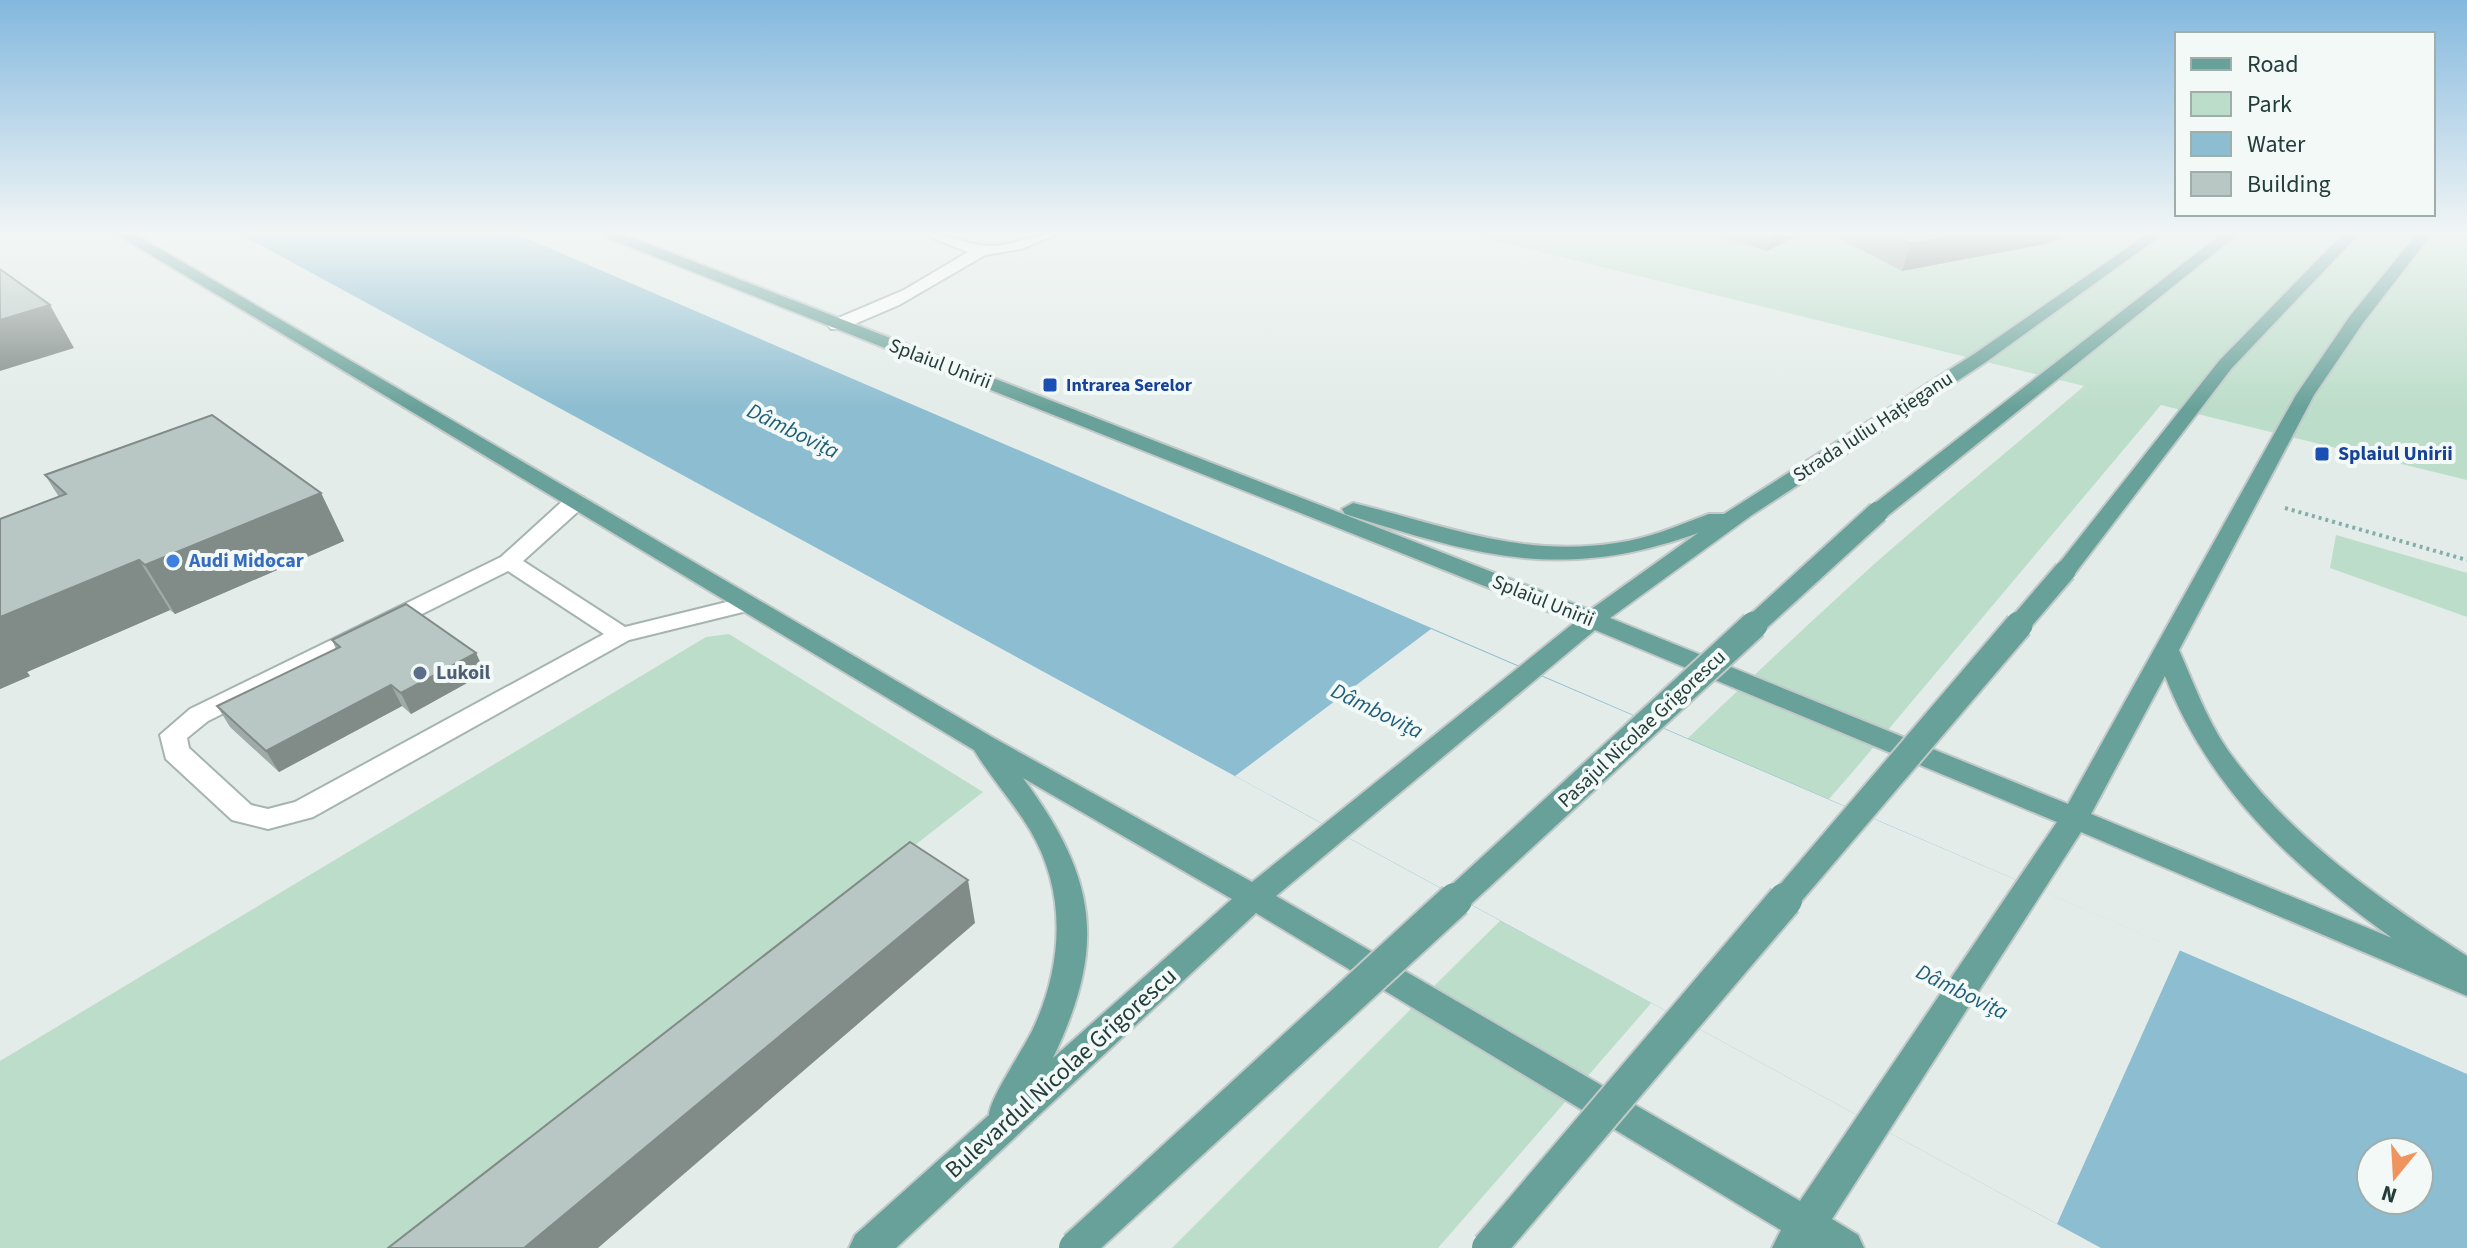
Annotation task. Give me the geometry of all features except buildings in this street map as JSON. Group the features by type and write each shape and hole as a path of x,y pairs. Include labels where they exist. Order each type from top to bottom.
{"main road":[{"path":"224,293 983,743 1254,897 1799,1237 1845,1248"},
{"name":"Splaiul Unirii","path":"758,293 1592,620 2467,983"},
{"name":"Strada Iuliu Hațieganu","path":"1592,620 1744,510 1980,358 2072,293"},
{"name":"Pasajul Nicolae Grigorescu","path":"1076,1248 1878,512 2155,293"},
{"path":"1489,1248 2065,571 2225,365 2294,293"},
{"path":"1799,1237 2075,818 2305,395 2331,354 2378,293"},
{"path":"1249,484 1351,509 1451,539 1517,553 1550,555 1619,550 1744,510"},
{"name":"Bulevardul Nicolae Grigorescu","path":"868,1248 1254,897 1592,620"},
{"path":"2167,651 2194,720 2221,764 2255,806 2298,848 2356,895 2467,973"},
{"path":"983,743 1055,850 1070,889 1075,933 1063,995 1039,1056 993,1134"}],"lane":[{"path":"837,325 883,309 915,293"},
{"path":"575,502 509,562 199,715 173,735 176,752 242,813 268,819 303,810 621,635 747,604"},
{"path":"509,562 621,635"}],"path":[{"path":"2250,498 2467,560"}],"green space":[{"path":"1708,293 2467,293 2467,480 2161,405 1856,768 1438,1248 1172,1248 1507,914 1762,667 1878,561 2084,386"},
{"path":"2336,535 2467,573 2467,617 2330,568"},
{"path":"729,634 983,792 399,1248 0,1248 0,1061 706,637"}],"water":[{"name":"Dâmbovița","path":"349,293 654,293 2467,1074 2467,1248 2101,1248"}],"pier":[{"path":"1431,629 2180,950 2057,1224 1235,776"}],"place":[{"name":"Intrarea Serelor","path":"1050,385"},
{"name":"Splaiul Unirii","path":"2322,454"},
{"name":"Audi Midocar","path":"173,561"},
{"name":"Lukoil","path":"420,673"}]}
